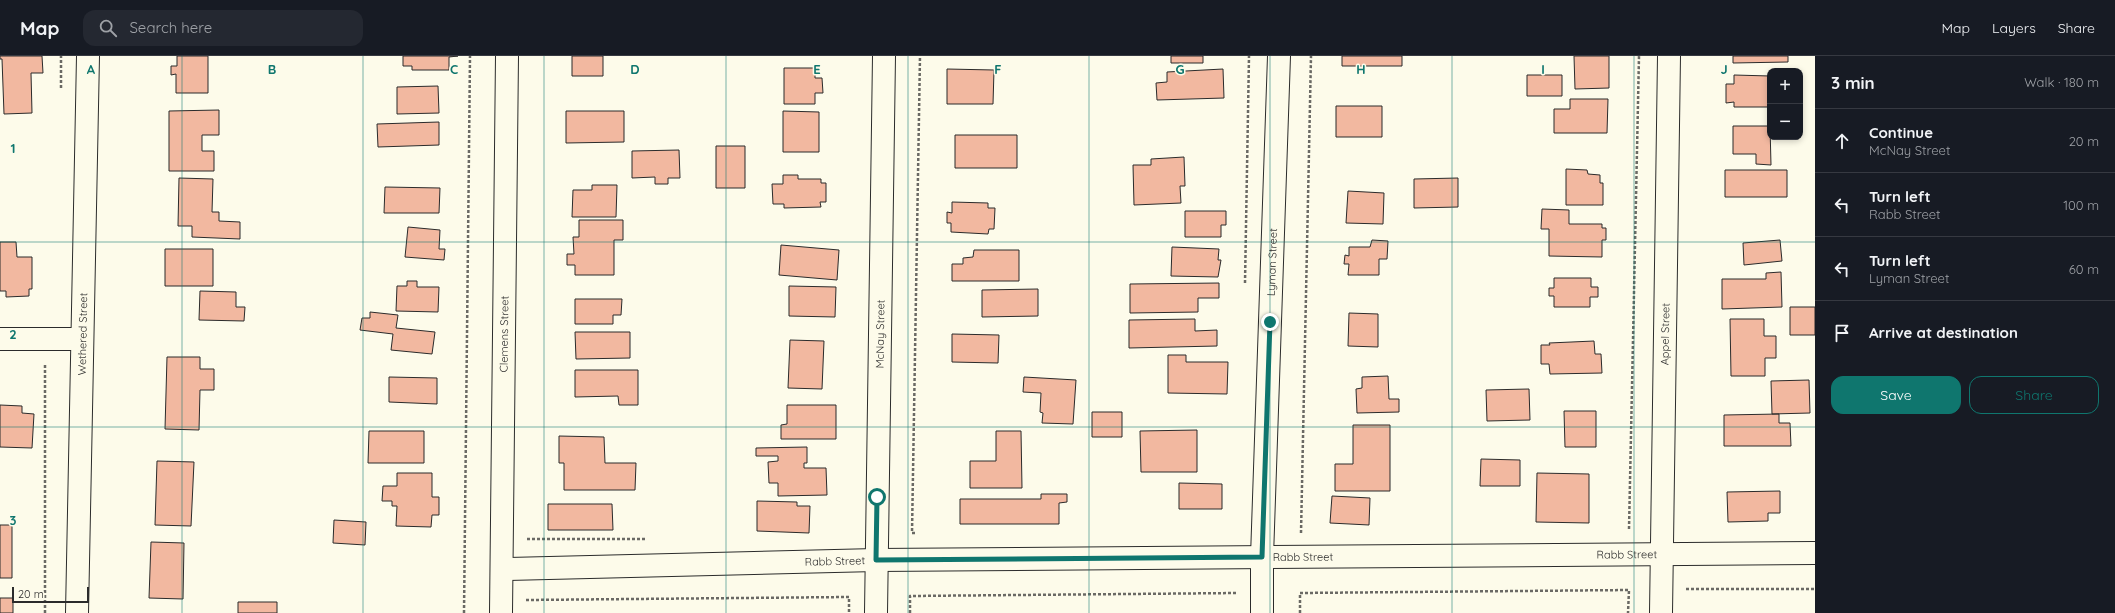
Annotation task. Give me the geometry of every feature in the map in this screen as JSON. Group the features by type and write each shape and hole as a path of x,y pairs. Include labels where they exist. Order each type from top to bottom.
{"street":[{"name":"Wethered Street","path":"77,613 88,56"},
{"name":"Clemens Street","path":"501,613 507,56"},
{"name":"McNay Street","path":"876,613 884,56"},
{"name":"Lyman Street","path":"1262,613 1262,557 1279,56"},
{"name":"Appel Street","path":"1661,613 1669,56"},
{"path":"0,339 82,339"},
{"name":"Rabb Street","path":"502,569 876,560 1815,552"}],"path":[{"path":"464,613 470,56"},
{"path":"920,56 912,533 920,533"},
{"path":"1245,287 1249,56"},
{"path":"1309,533 1301,533 1310,56"},
{"path":"1622,530 1629,529 1639,56"},
{"path":"45,357 45,613"},
{"path":"527,532 527,540 646,539"},
{"path":"1686,589 1815,589"},
{"path":"1300,613 1300,593 1628,590 1628,613"},
{"path":"910,613 910,596 1238,593 1238,600"},
{"path":"523,600 849,597 849,613"}],"building":[{"path":"0,56 42,56 43,73 31,73 32,113 4,114 2,59 0,59"},
{"path":"177,56 208,56 208,93 176,93 176,74 171,75 171,66 177,66"},
{"path":"403,56 458,56 449,57 449,70 412,70 412,66 403,66"},
{"path":"572,56 603,56 603,76 572,76"},
{"path":"1171,56 1203,56 1203,63 1171,63"},
{"path":"1342,56 1402,56 1402,66 1342,66"},
{"path":"1574,56 1609,56 1609,88 1575,89"},
{"path":"1733,56 1788,56 1788,62 1733,63"},
{"path":"784,68 815,68 815,78 822,78 823,93 815,93 815,104 784,104"},
{"path":"947,69 994,70 993,104 947,104"},
{"path":"1223,69 1224,98 1157,100 1156,83 1167,82 1167,72"},
{"path":"1527,75 1562,75 1562,96 1527,96"},
{"path":"1734,75 1767,76 1767,107 1734,107 1734,102 1726,103 1726,84 1734,84"},
{"path":"438,86 439,113 397,114 397,87"},
{"path":"1570,99 1608,99 1607,133 1554,133 1554,109 1570,109"},
{"path":"1336,106 1382,106 1382,137 1336,137"},
{"path":"219,110 219,135 202,135 202,151 214,151 214,171 169,171 169,111"},
{"path":"566,111 624,111 624,142 566,143"},
{"path":"783,111 819,112 819,152 783,152"},
{"path":"439,122 439,145 378,147 377,124"},
{"path":"1733,126 1767,126 1767,140 1770,140 1771,165 1756,164 1756,154 1733,154"},
{"path":"955,135 1017,135 1017,168 955,168"},
{"path":"716,146 745,146 745,188 716,188"},
{"path":"679,150 680,178 668,178 668,184 655,184 655,177 632,178 632,151"},
{"path":"1184,157 1185,186 1180,186 1181,203 1134,205 1133,165 1151,165 1151,159"},
{"path":"1566,169 1587,170 1588,174 1600,175 1600,183 1603,183 1603,205 1566,205"},
{"path":"1725,170 1787,170 1787,197 1725,197"},
{"path":"783,175 798,175 798,179 821,179 821,183 826,183 826,202 820,202 821,207 784,208 784,204 773,204 772,184 783,184"},
{"path":"179,178 213,179 212,212 219,212 219,221 240,222 240,239 192,237 192,226 178,226"},
{"path":"1458,178 1458,207 1414,208 1414,179"},
{"path":"592,185 617,185 616,217 572,217 573,190 592,190"},
{"path":"385,187 440,188 439,213 384,213"},
{"path":"1348,191 1384,193 1383,224 1346,223"},
{"path":"952,202 988,203 988,208 995,208 994,229 989,229 988,234 951,232 951,223 947,223 947,212 952,213"},
{"path":"1542,209 1569,210 1569,224 1602,224 1602,228 1606,228 1606,240 1602,240 1602,257 1549,256 1549,229 1541,229"},
{"path":"1185,211 1226,211 1226,225 1221,225 1221,237 1185,237"},
{"path":"579,220 623,220 623,240 614,240 614,275 575,275 575,265 567,265 567,254 574,254 573,237 579,237"},
{"path":"408,227 440,230 439,249 445,249 444,260 405,257"},
{"path":"1372,240 1388,241 1387,259 1379,259 1379,275 1348,275 1349,264 1344,264 1345,255 1349,256 1349,247 1370,247"},
{"path":"1780,240 1782,261 1744,265 1743,243"},
{"path":"0,242 16,242 17,257 32,257 32,289 29,289 29,296 6,297 6,291 0,291"},
{"path":"781,245 839,250 837,280 779,275"},
{"path":"1172,247 1219,249 1218,260 1221,260 1218,277 1171,276"},
{"path":"165,249 213,249 213,286 165,286"},
{"path":"974,250 1019,250 1019,281 952,281 952,264 963,264 963,258 973,257"},
{"path":"1781,272 1782,307 1722,309 1722,279 1766,279 1766,273"},
{"path":"1554,278 1591,278 1591,287 1598,287 1598,297 1590,297 1590,307 1554,307 1554,296 1549,296 1549,288 1554,288"},
{"path":"407,281 417,281 417,287 439,287 438,312 396,311 397,286 407,286"},
{"path":"1219,283 1219,298 1198,298 1198,312 1130,313 1130,284"},
{"path":"789,286 836,287 835,317 789,316"},
{"path":"1038,289 1038,316 982,317 982,290"},
{"path":"200,291 236,292 236,307 245,307 244,321 199,320"},
{"path":"575,299 622,299 621,315 613,315 613,324 575,324"},
{"path":"1790,307 1815,307 1815,335 1790,335"},
{"path":"370,312 398,315 396,328 435,332 432,354 391,350 393,334 360,330 362,318 370,318"},
{"path":"1349,313 1378,314 1378,347 1348,346"},
{"path":"1195,319 1195,331 1217,330 1217,346 1129,348 1129,320"},
{"path":"1730,319 1764,319 1764,336 1776,336 1776,358 1765,358 1765,376 1731,376"},
{"path":"575,332 630,332 630,358 576,359"},
{"path":"952,334 999,335 998,363 952,362"},
{"path":"790,340 824,341 822,389 788,388"},
{"path":"1594,341 1595,354 1601,354 1602,373 1550,374 1549,364 1541,364 1541,345 1550,345 1549,343"},
{"path":"1168,355 1186,355 1186,362 1228,362 1227,394 1168,393"},
{"path":"167,357 200,357 200,369 214,369 214,390 200,390 199,430 165,429"},
{"path":"575,370 638,370 638,405 619,405 618,396 575,397"},
{"path":"1388,376 1389,399 1399,399 1399,412 1357,413 1356,389 1362,388 1362,377"},
{"path":"389,377 437,378 437,404 389,402"},
{"path":"1024,377 1076,380 1073,424 1042,423 1043,413 1040,412 1041,393 1023,392"},
{"path":"1809,380 1810,413 1772,414 1771,381"},
{"path":"1529,389 1530,420 1487,421 1486,390"},
{"path":"0,405 22,406 22,413 34,414 32,448 0,447"},
{"path":"787,405 836,405 836,439 781,439 781,425 787,424"},
{"path":"1564,411 1596,411 1596,447 1565,447"},
{"path":"1092,412 1122,412 1122,437 1092,437"},
{"path":"1779,414 1779,423 1790,423 1791,446 1724,446 1724,415"},
{"path":"1353,425 1390,425 1390,491 1335,491 1335,464 1353,464"},
{"path":"1197,430 1197,472 1141,472 1140,431"},
{"path":"369,431 424,431 424,463 368,463"},
{"path":"996,431 1021,431 1022,488 970,488 970,461 996,461"},
{"path":"559,436 604,437 605,463 636,463 635,490 564,490 564,463 559,463"},
{"path":"807,447 807,463 804,463 804,468 826,468 827,495 778,496 778,483 769,483 768,462 778,461 778,456 756,456 756,448"},
{"path":"1481,459 1520,460 1520,486 1480,486"},
{"path":"157,461 194,462 191,526 155,525"},
{"path":"397,473 432,473 432,497 439,497 439,515 432,515 431,527 396,526 397,506 392,506 392,501 382,501 383,486 397,486"},
{"path":"1537,473 1589,474 1589,523 1536,522"},
{"path":"1179,483 1222,484 1222,509 1179,509"},
{"path":"1780,491 1780,513 1768,513 1768,521 1728,522 1727,492"},
{"path":"1041,494 1067,494 1067,502 1059,503 1059,524 960,524 960,499 1041,499"},
{"path":"1332,496 1370,498 1369,525 1330,523"},
{"path":"757,501 797,502 797,506 810,506 809,533 757,531"},
{"path":"548,504 612,504 613,530 548,530"},
{"path":"334,520 366,522 365,545 333,543"},
{"path":"0,525 12,525 12,578 0,578"},
{"path":"151,542 184,543 183,599 149,598"},
{"path":"0,598 13,598 13,613 0,613"},
{"path":"238,602 277,602 277,613 238,613"}],"route":[{"path":"877,497 876,560 1262,557 1270,322"}]}
